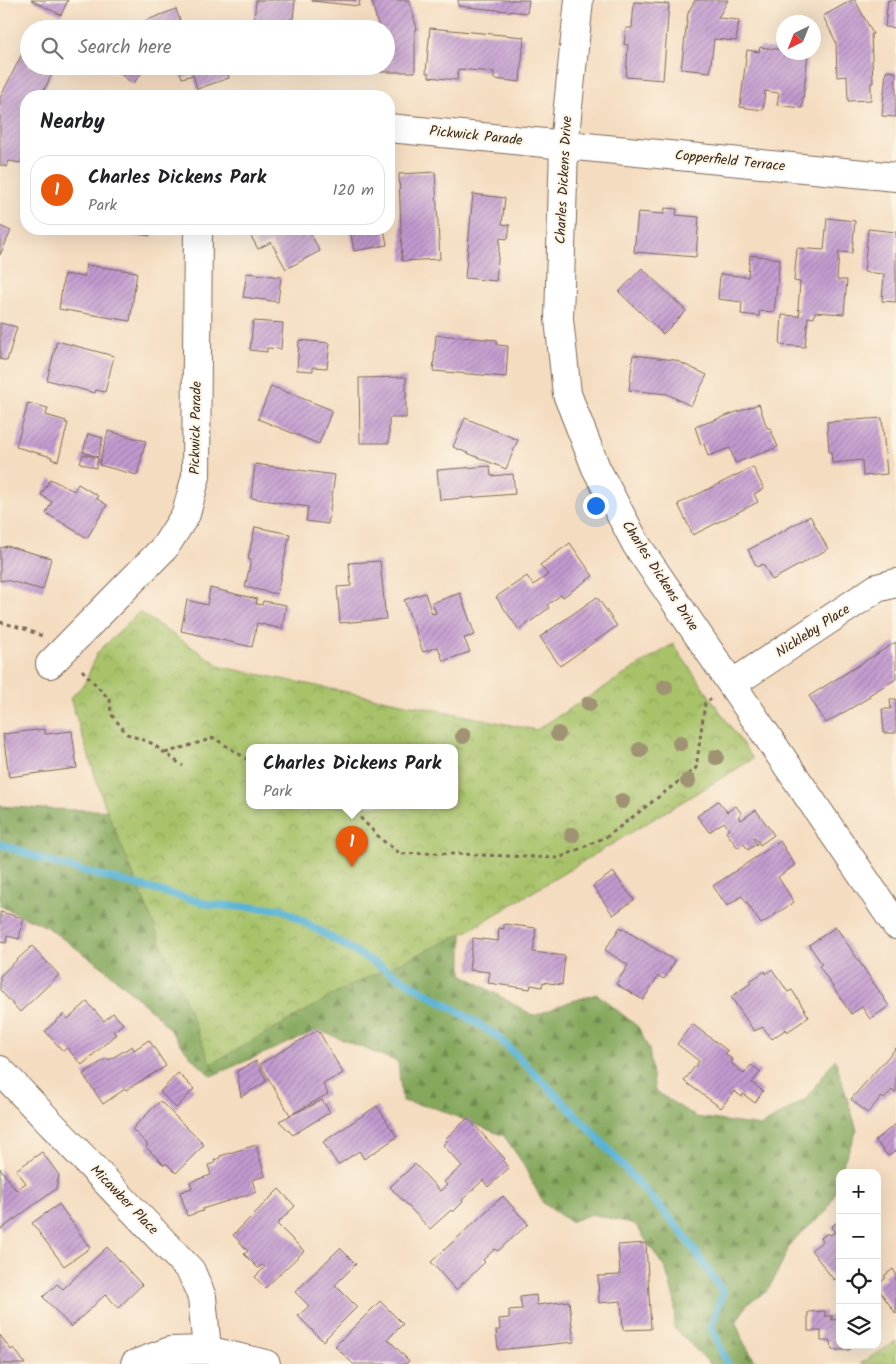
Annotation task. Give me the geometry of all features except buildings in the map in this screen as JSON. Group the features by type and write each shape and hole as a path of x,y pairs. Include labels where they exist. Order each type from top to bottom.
{"street":[{"name":"Charles Dickens Drive","path":"579,0 564,145 559,319 567,394 596,468 636,544 896,925"},
{"name":"Pickwick Parade","path":"395,129 564,145"},
{"name":"Copperfield Terrace","path":"564,145 896,177"},
{"name":"Pickwick Parade","path":"58,656 165,547 186,514 196,476 198,235"},
{"name":"Nickleby Place","path":"732,684 877,588 896,583"},
{"name":"Micawber Place","path":"0,1070 192,1271 202,1297 207,1350"},
{"path":"134,1364 170,1351 207,1350 266,1364"}],"path":[{"path":"0,622 26,629 87,677 110,700 112,714 127,734 151,742 183,766"},
{"path":"352,809 382,840 401,854 431,853 559,858 608,836 696,768 705,703 732,684"},
{"path":"165,753 214,738 246,758"}],"green space":[{"path":"139,612 222,667 536,730 673,644 753,759 468,931 353,984 211,1064 104,803 70,698 85,683 97,653"},
{"path":"0,806 170,812 462,908 462,974 534,1016 569,1002 597,994 638,1027 649,1049 655,1091 696,1117 761,1126 806,1099 835,1059 857,1130 841,1169 836,1169 836,1190 826,1212 791,1242 777,1274 766,1292 747,1304 736,1323 744,1343 757,1364 710,1364 674,1328 675,1302 666,1270 635,1224 591,1214 570,1222 543,1203 522,1162 504,1136 435,1108 402,1101 398,1062 318,1030 211,1076 191,1057 161,1019 104,968 45,926 0,906"},
{"path":"896,1341 896,1364 860,1364"}],"waterway":[{"path":"0,844 53,863 212,905 282,909 497,1036 588,1127 681,1231 723,1292 711,1326 727,1364"}],"place":[{"name":"Charles Dickens Park","path":"352,867"}]}
